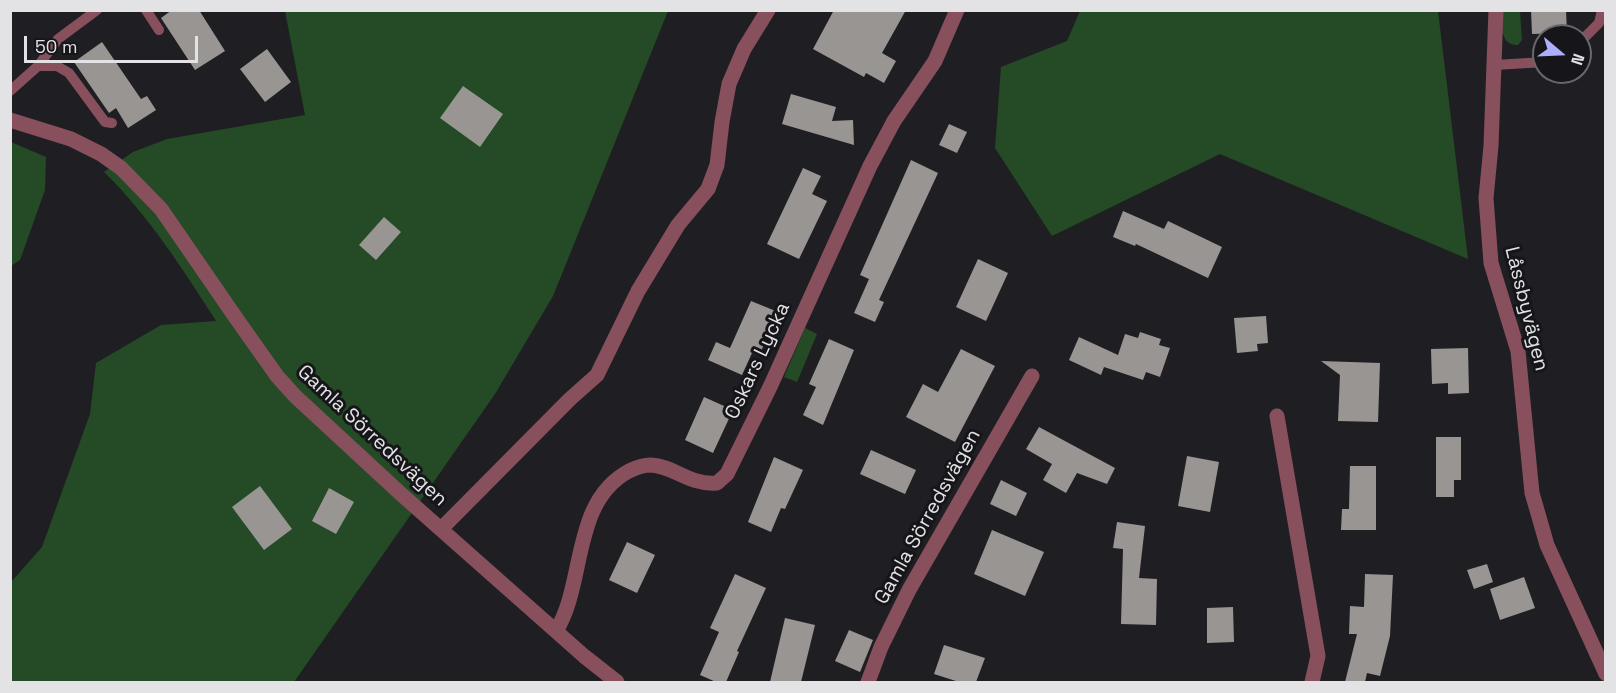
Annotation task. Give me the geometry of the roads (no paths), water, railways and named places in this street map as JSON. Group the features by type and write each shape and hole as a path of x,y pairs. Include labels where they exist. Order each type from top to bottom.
{"street":[{"path":"441,529 570,399 597,375 638,291 678,225 708,189 717,165 729,84 744,49 768,10"},
{"name":"Oskars Lycka","path":"556,631 564,618 584,536 592,514 616,478 635,468 650,465 665,468 697,482 717,483 727,474 770,387 870,166 894,121 935,61 957,10"},
{"name":"Låssbyvägen","path":"1496,10 1491,146 1486,198 1488,249 1494,276 1518,351 1532,493 1547,545 1605,674"},
{"name":"Gamla Sörredsvägen","path":"10,120 71,139 101,154 135,182 161,209 277,376 295,396 441,529 617,682"},
{"name":"Gamla Sörredsvägen","path":"868,682 881,647 904,601 1032,376"},
{"path":"1277,416 1318,657 1312,682"}],"lane":[{"path":"10,90 38,66 58,39 97,10"},
{"path":"146,10 159,30"},
{"path":"1592,30 1599,23 1602,10"},
{"path":"1495,65 1532,63"},
{"path":"38,66 57,66 69,72 105,122 112,123"}]}
